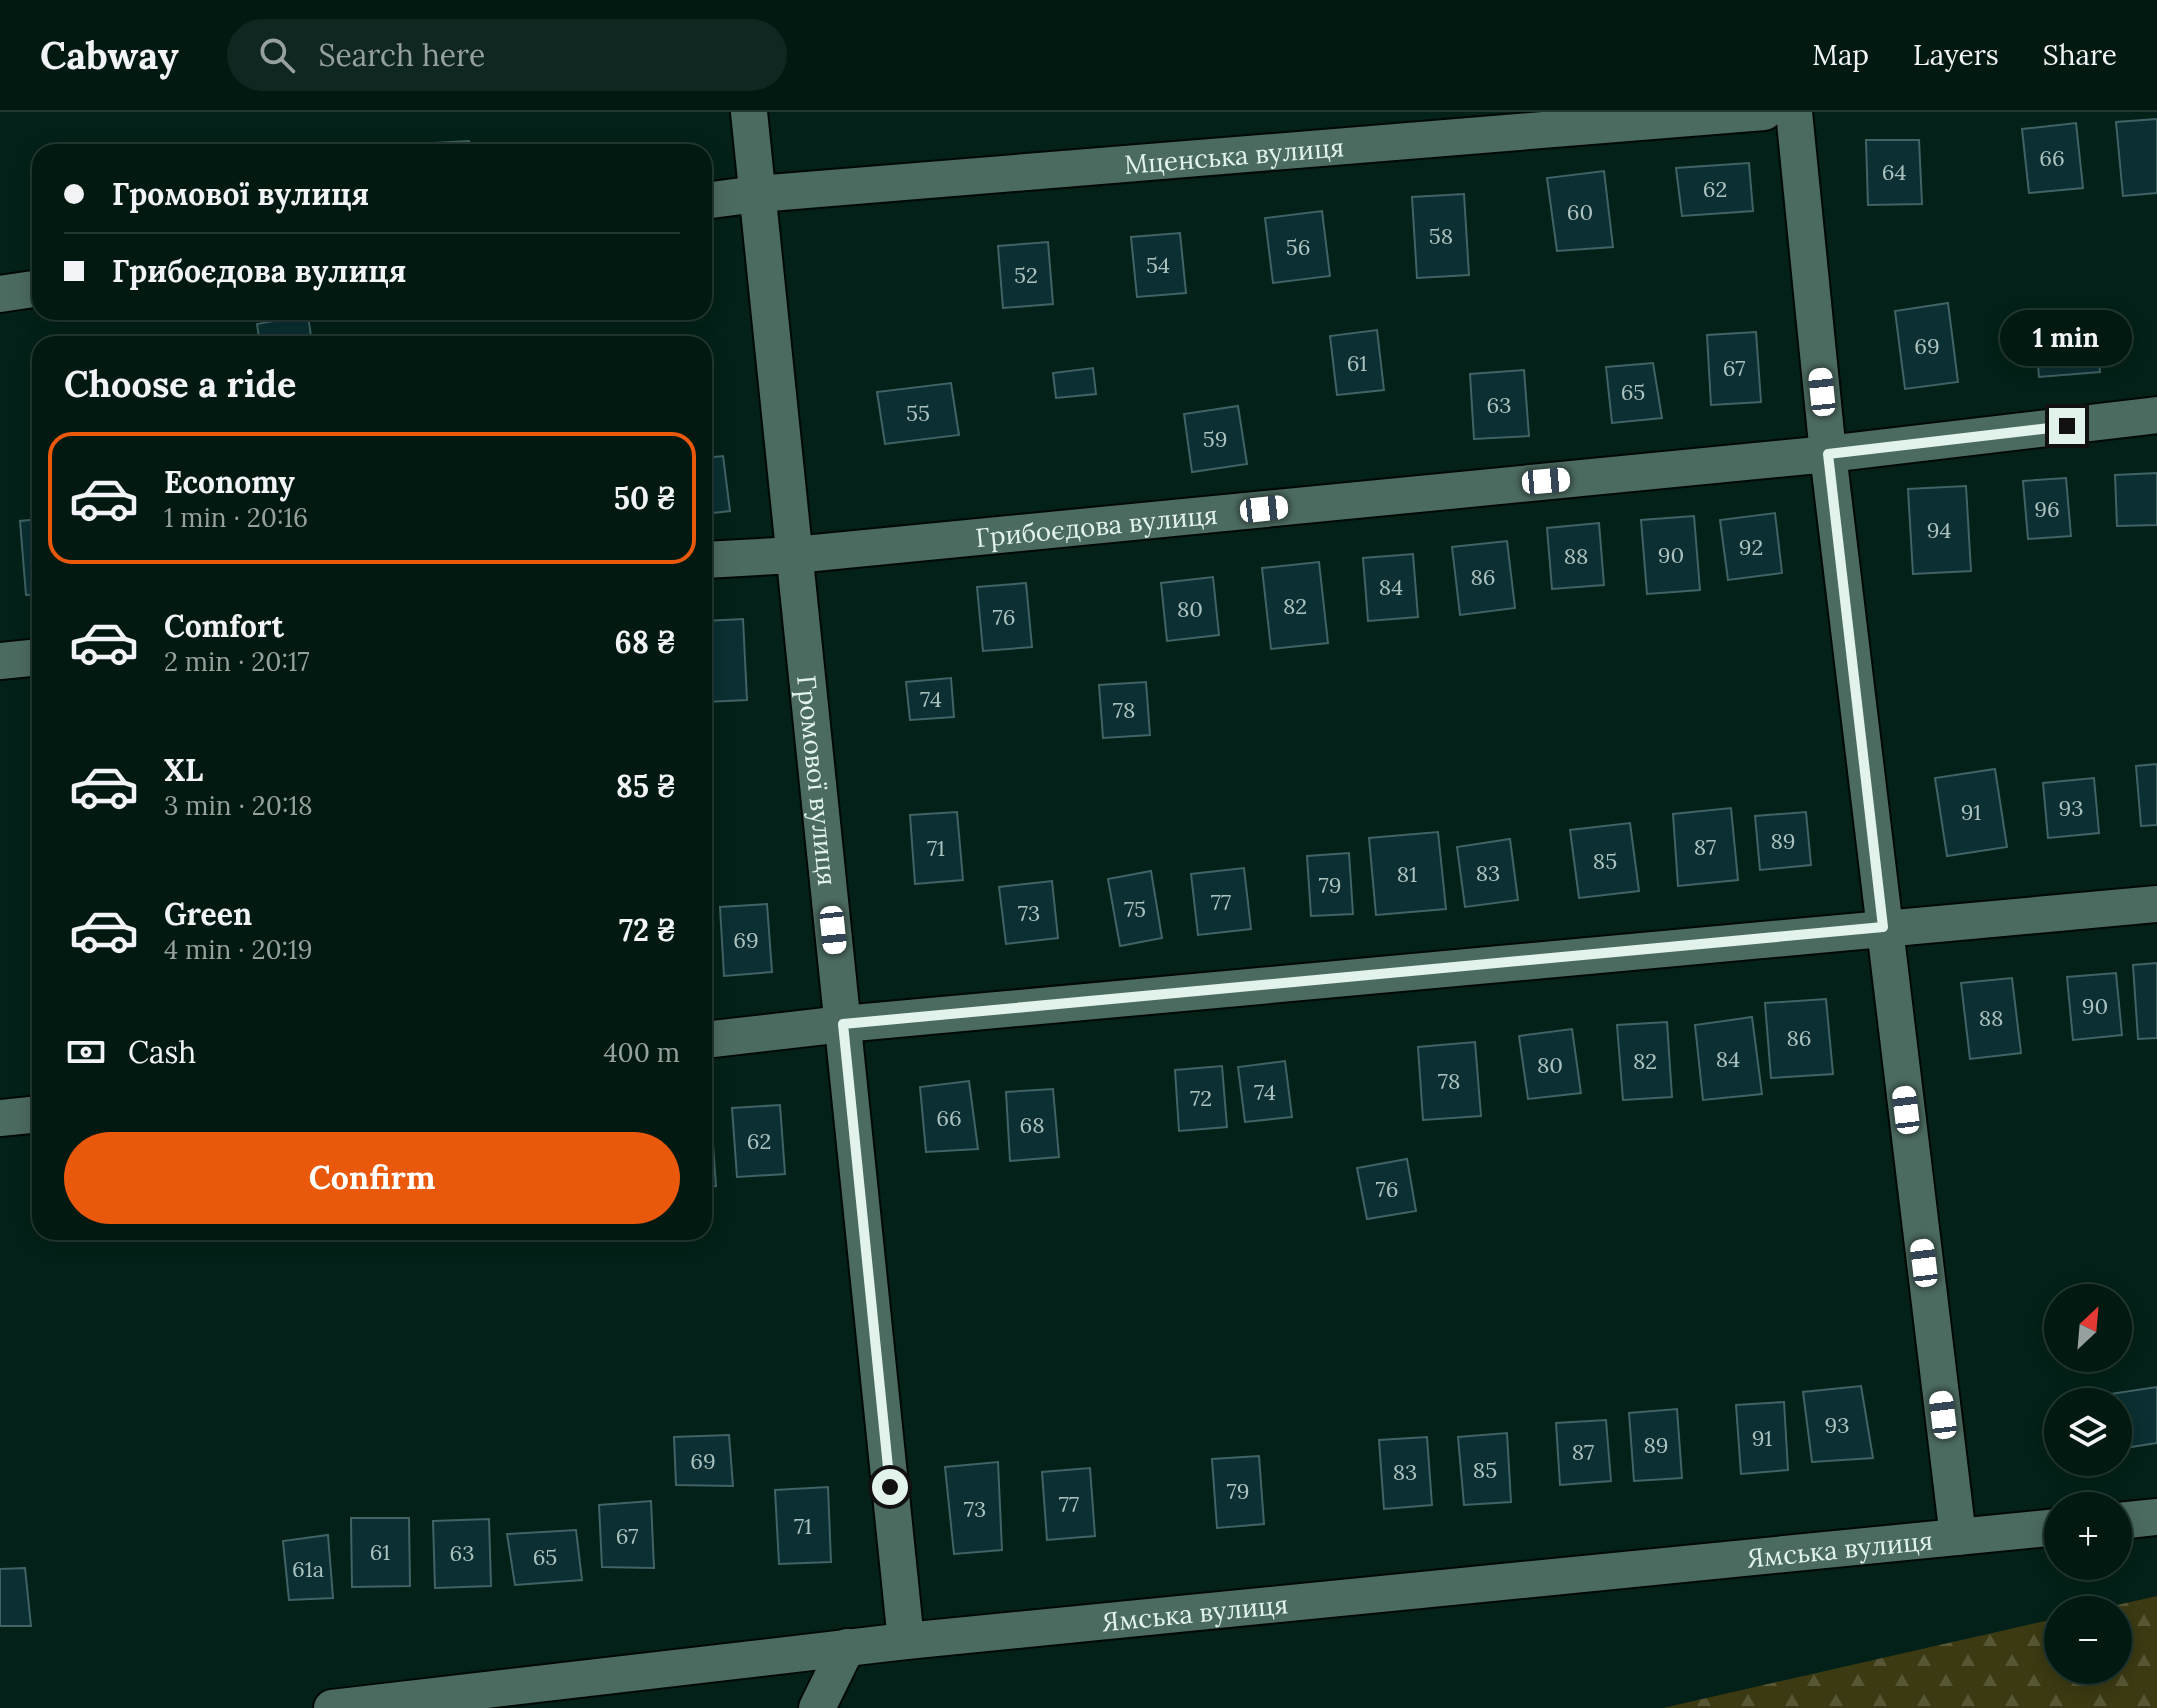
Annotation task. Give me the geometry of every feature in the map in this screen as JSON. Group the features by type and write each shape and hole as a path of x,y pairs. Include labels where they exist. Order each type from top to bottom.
{"street":[{"name":"Громової вулиця","path":"749,112 906,1641"},
{"name":"Мценська вулиця","path":"712,200 1764,112"},
{"path":"1794,112 1828,454 1958,1537"},
{"path":"0,294 32,289"},
{"name":"Грибоєдова вулиця","path":"712,560 794,555 1828,454 2157,415"},
{"path":"0,661 32,658"},
{"path":"712,1039 843,1024 2157,904"},
{"path":"0,1118 32,1115"},
{"path":"2132,1520 2157,1517"},
{"name":"Ямська вулиця","path":"332,1708 847,1647 2044,1528"},
{"path":"817,1708 847,1647"}],"green space":[{"path":"2157,1596 2157,1708 1663,1708 2044,1621 2044,1684 2132,1684 2132,1602"}],"building":[{"path":"2157,119 2157,193 2123,196 2116,122"},
{"path":"2076,123 2083,188 2029,193 2022,129"},
{"path":"1866,140 1919,140 1922,204 1868,205"},
{"path":"469,141 469,144 416,144"},
{"path":"1749,163 1753,211 1682,216 1676,168"},
{"path":"1604,171 1613,247 1557,251 1547,178"},
{"path":"1464,194 1469,275 1417,278 1412,197"},
{"path":"1322,211 1330,276 1273,283 1265,218"},
{"path":"1180,233 1186,293 1137,297 1131,237"},
{"path":"1048,242 1053,304 1003,308 998,246"},
{"path":"1948,303 1958,382 1905,389 1895,311"},
{"path":"2094,309 2100,372 2039,377 2034,315"},
{"path":"309,320 311,336 259,336 257,324"},
{"path":"1377,330 1384,390 1337,395 1330,336"},
{"path":"1756,332 1761,402 1711,405 1707,335"},
{"path":"1653,363 1662,418 1612,423 1606,367"},
{"path":"1093,368 1096,394 1056,398 1053,373"},
{"path":"1524,370 1529,436 1474,439 1470,374"},
{"path":"951,383 959,435 885,444 877,392"},
{"path":"1238,406 1247,464 1192,472 1184,414"},
{"path":"723,456 730,511 712,513 712,457"},
{"path":"2157,473 2157,525 2117,526 2115,475"},
{"path":"2066,478 2071,536 2028,539 2023,481"},
{"path":"1966,486 1971,571 1913,574 1908,489"},
{"path":"1775,513 1782,573 1728,580 1720,520"},
{"path":"1694,516 1700,590 1647,594 1641,520"},
{"path":"32,520 32,595 26,595 20,521"},
{"path":"1599,523 1604,585 1552,589 1547,528"},
{"path":"1507,541 1515,608 1460,615 1452,547"},
{"path":"1413,554 1418,617 1368,621 1363,558"},
{"path":"1319,562 1328,643 1271,649 1262,568"},
{"path":"1213,577 1219,635 1167,641 1161,583"},
{"path":"1026,583 1032,647 983,651 977,587"},
{"path":"743,619 747,700 712,702 712,621"},
{"path":"951,678 954,717 910,720 906,682"},
{"path":"1146,682 1150,735 1103,738 1099,685"},
{"path":"2157,764 2157,825 2141,826 2136,766"},
{"path":"1995,769 2007,847 1947,856 1935,778"},
{"path":"2094,778 2099,833 2048,838 2043,783"},
{"path":"1731,808 1738,880 1678,886 1673,814"},
{"path":"957,812 963,880 915,884 910,815"},
{"path":"1806,812 1811,865 1760,870 1755,816"},
{"path":"1630,823 1639,891 1579,898 1570,830"},
{"path":"1438,832 1446,909 1376,915 1369,838"},
{"path":"1510,839 1518,900 1465,907 1457,847"},
{"path":"1349,853 1353,914 1311,916 1307,856"},
{"path":"1244,868 1251,929 1198,935 1191,874"},
{"path":"1151,871 1162,938 1120,946 1108,879"},
{"path":"1052,881 1058,938 1006,944 999,887"},
{"path":"767,904 772,972 724,976 720,907"},
{"path":"2157,963 2157,1038 2138,1039 2133,965"},
{"path":"2116,973 2122,1035 2073,1040 2067,977"},
{"path":"2012,978 2021,1053 1970,1059 1961,983"},
{"path":"1826,999 1833,1074 1771,1078 1765,1003"},
{"path":"1752,1017 1762,1094 1703,1100 1695,1025"},
{"path":"1667,1022 1672,1097 1623,1100 1617,1025"},
{"path":"1572,1029 1581,1093 1528,1099 1519,1036"},
{"path":"1475,1042 1481,1116 1423,1120 1418,1047"},
{"path":"1285,1061 1292,1117 1245,1122 1238,1067"},
{"path":"1222,1066 1227,1127 1179,1131 1175,1070"},
{"path":"969,1081 978,1149 926,1152 920,1087"},
{"path":"1053,1089 1059,1157 1010,1161 1006,1092"},
{"path":"780,1105 785,1174 737,1177 732,1108"},
{"path":"712,1131 716,1186 712,1186"},
{"path":"1407,1159 1416,1211 1367,1219 1357,1168"},
{"path":"1861,1386 1873,1458 1812,1462 1803,1392"},
{"path":"2157,1387 2157,1443 2132,1447 2132,1391"},
{"path":"1784,1402 1788,1470 1741,1474 1736,1405"},
{"path":"1677,1409 1682,1478 1634,1481 1629,1413"},
{"path":"1606,1420 1611,1481 1560,1485 1556,1423"},
{"path":"1507,1433 1511,1502 1464,1505 1458,1437"},
{"path":"729,1435 733,1486 676,1485 674,1437"},
{"path":"1427,1437 1432,1505 1384,1509 1379,1440"},
{"path":"1259,1456 1264,1524 1217,1528 1212,1459"},
{"path":"998,1462 1002,1550 954,1554 945,1467"},
{"path":"1090,1468 1095,1536 1047,1540 1042,1472"},
{"path":"828,1487 831,1562 779,1564 775,1490"},
{"path":"651,1501 654,1568 602,1567 599,1505"},
{"path":"351,1518 409,1518 410,1586 352,1587"},
{"path":"489,1519 491,1586 435,1588 433,1521"},
{"path":"576,1530 582,1580 515,1585 507,1534"},
{"path":"328,1535 333,1598 289,1600 283,1541"},
{"path":"25,1568 31,1626 0,1626 0,1569"}],"route":[{"path":"890,1487 843,1024 1883,927 1828,454 2067,426"}]}
